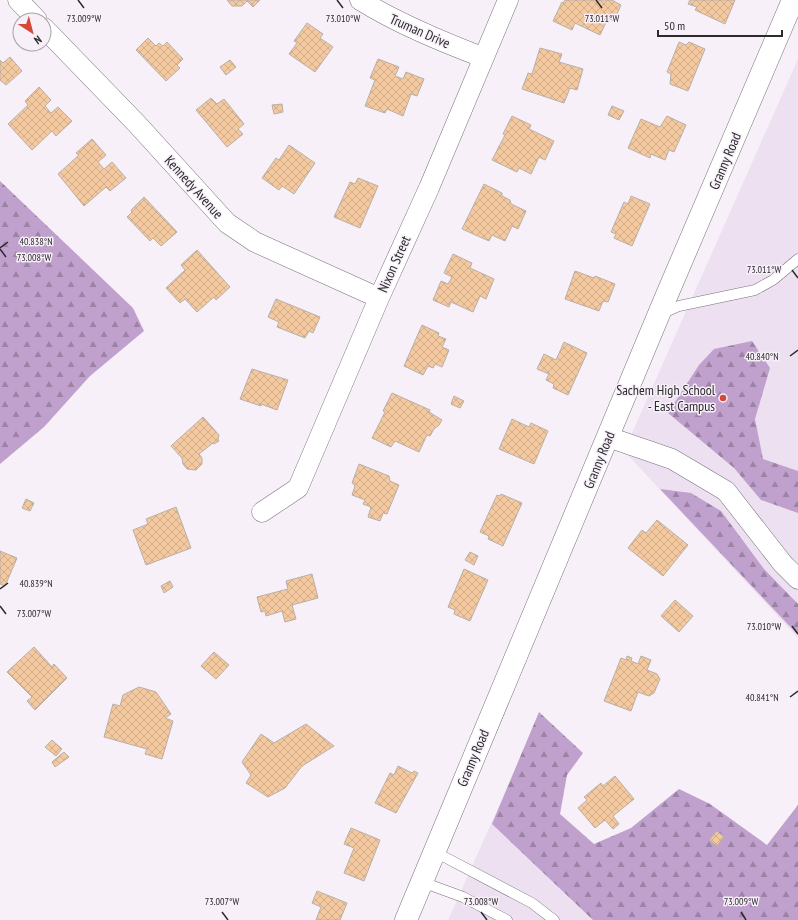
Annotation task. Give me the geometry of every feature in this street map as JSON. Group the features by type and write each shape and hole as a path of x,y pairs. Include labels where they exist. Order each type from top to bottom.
{"street":[{"path":"18,0 29,12"},
{"name":"Truman Drive","path":"360,0 384,15 427,35 482,57"},
{"name":"Nixon Street","path":"262,512 298,488 379,298 429,188 482,57 508,0"},
{"name":"Granny Road","path":"406,920 659,314 793,0"},
{"name":"Kennedy Avenue","path":"52,36 137,124 227,223 255,242 379,298"},
{"path":"608,437 672,459 726,491 783,564 798,579"}],"lane":[{"path":"659,314 679,306 755,290 772,280 798,259"},
{"path":"435,852 532,903 554,920"},
{"path":"422,882 463,897 507,920"}],"shaded area":[{"name":"Sachem High School - East Campus","path":"798,59 798,638 624,451"},
{"path":"511,779 646,920 448,920"}],"green space":[{"path":"0,181 133,308 144,331 90,376 44,427 0,464"},
{"path":"752,341 770,368 755,419 763,459 798,471 798,513 761,500 734,468 668,413 699,365 714,349"},
{"path":"660,489 691,493 721,511 764,569 798,604 798,635"},
{"path":"539,712 583,753 567,775 560,814 594,844 631,828 679,789 710,804 767,845 798,805 798,920 593,920 492,824"}],"building":[{"path":"227,0 260,0 253,7 247,1 242,6 232,6"},
{"path":"565,0 612,0 621,5 614,21 608,18 600,35 575,23 572,30 553,21 562,2 563,3"},
{"path":"690,0 735,0 725,24 695,10 697,7 688,4"},
{"path":"307,23 323,34 320,38 333,47 315,72 289,54 297,43 294,41"},
{"path":"148,38 156,46 159,43 163,46 167,42 183,59 177,65 180,68 166,81 136,50"},
{"path":"679,42 686,45 689,42 705,49 688,91 670,84 671,74 667,72"},
{"path":"540,48 562,54 559,62 583,69 577,90 570,88 564,103 522,89 528,73 532,74"},
{"path":"10,57 22,71 6,85 0,80 0,60 3,63"},
{"path":"378,59 399,67 395,76 403,79 406,72 424,79 417,96 411,94 403,116 387,109 385,113 365,106 375,80 370,78"},
{"path":"230,60 236,67 226,75 220,67"},
{"path":"39,87 51,100 45,106 51,113 58,107 72,121 56,136 52,131 32,150 8,124 28,105 25,101"},
{"path":"211,98 217,104 224,99 244,124 238,129 243,134 227,147 196,110"},
{"path":"282,104 283,112 274,114 272,105"},
{"path":"612,106 624,111 619,120 608,115"},
{"path":"512,116 531,125 529,129 554,141 545,160 539,157 531,174 519,168 517,172 492,160 505,135 503,134"},
{"path":"667,116 686,125 674,152 669,150 665,160 651,154 650,158 628,148 641,119 660,127"},
{"path":"92,139 106,155 98,162 104,169 112,162 126,178 110,191 106,187 84,206 58,174 79,155 76,153"},
{"path":"289,145 315,163 294,194 282,186 279,190 262,178 276,158 279,160"},
{"path":"358,178 378,186 360,228 334,217 350,182 355,184"},
{"path":"484,184 502,193 502,196 510,200 511,204 526,211 518,229 512,226 505,241 492,235 489,241 462,229"},
{"path":"631,196 650,204 632,246 614,238 616,234 611,232 624,202 628,204"},
{"path":"144,197 177,232 161,246 153,238 150,241 127,217 132,212 131,210"},
{"path":"197,250 230,287 216,300 214,297 197,312 185,299 180,303 166,288 185,270 181,265"},
{"path":"453,254 472,263 470,268 494,279 486,299 480,296 473,312 451,302 449,307 433,300 441,281 448,284 452,277 444,273"},
{"path":"575,271 594,278 595,276 615,284 608,302 603,301 599,311 565,299"},
{"path":"276,299 320,317 313,333 309,331 305,338 277,327 279,322 268,317"},
{"path":"422,325 439,333 438,336 446,339 442,347 449,350 442,367 435,364 433,368 428,366 423,375 404,366"},
{"path":"564,342 587,353 568,395 553,388 554,384 546,380 549,374 537,369 544,354 556,360"},
{"path":"252,369 288,380 277,410 240,399"},
{"path":"392,393 430,410 429,412 442,420 430,436 427,435 419,452 395,441 391,447 372,438 385,412 383,411"},
{"path":"454,396 464,401 460,408 451,404"},
{"path":"203,417 219,435 219,441 214,444 213,443 199,454 202,458 202,464 196,470 187,469 183,464 182,458 171,446"},
{"path":"512,419 529,427 531,423 548,431 534,464 499,449"},
{"path":"359,464 389,476 390,481 399,485 387,514 383,513 380,521 368,517 371,507 363,504 365,500 352,495 355,486 352,483"},
{"path":"501,494 522,503 503,546 488,539 489,536 480,532 497,495 500,496"},
{"path":"26,499 34,503 30,511 22,508"},
{"path":"176,507 191,548 146,565 133,530 148,524 146,519"},
{"path":"657,520 688,545 663,576 628,548 642,530 646,533"},
{"path":"0,551 17,558 5,586 0,584"},
{"path":"470,552 478,556 474,565 465,560"},
{"path":"464,569 488,580 470,621 454,614 455,610 448,607"},
{"path":"312,574 318,598 292,605 296,619 285,622 282,611 266,616 265,611 261,612 257,597 288,589 286,581"},
{"path":"170,581 173,587 164,593 161,586"},
{"path":"675,600 693,616 679,632 661,616"},
{"path":"34,647 52,667 54,664 67,678 35,710 27,701 32,697 7,672"},
{"path":"214,652 229,665 216,679 201,666"},
{"path":"627,656 632,658 631,661 638,664 641,656 651,660 647,670 657,674 660,679 654,693 649,696 638,692 631,711 604,701 621,658 626,660"},
{"path":"139,687 156,692 171,714 165,718 173,721 162,759 145,754 147,749 104,737 113,704 120,706 123,695"},
{"path":"306,724 334,746 302,766 285,788 268,797 246,783 251,775 242,762 261,734 274,743"},
{"path":"52,740 62,749 56,756 45,747"},
{"path":"64,752 69,757 55,767 52,762"},
{"path":"398,766 412,773 414,771 418,773 396,813 375,803 390,773 394,775"},
{"path":"615,776 634,799 613,816 619,824 613,829 605,820 595,828 578,808 587,800 584,797 601,783 603,786"},
{"path":"351,828 380,840 364,881 344,873 354,848 344,844"},
{"path":"717,831 724,837 717,846 709,840"},
{"path":"317,891 347,903 340,920 316,920 321,907 312,903"}],"place":[{"name":"Sachem High School - East Campus","path":"723,398"}]}
